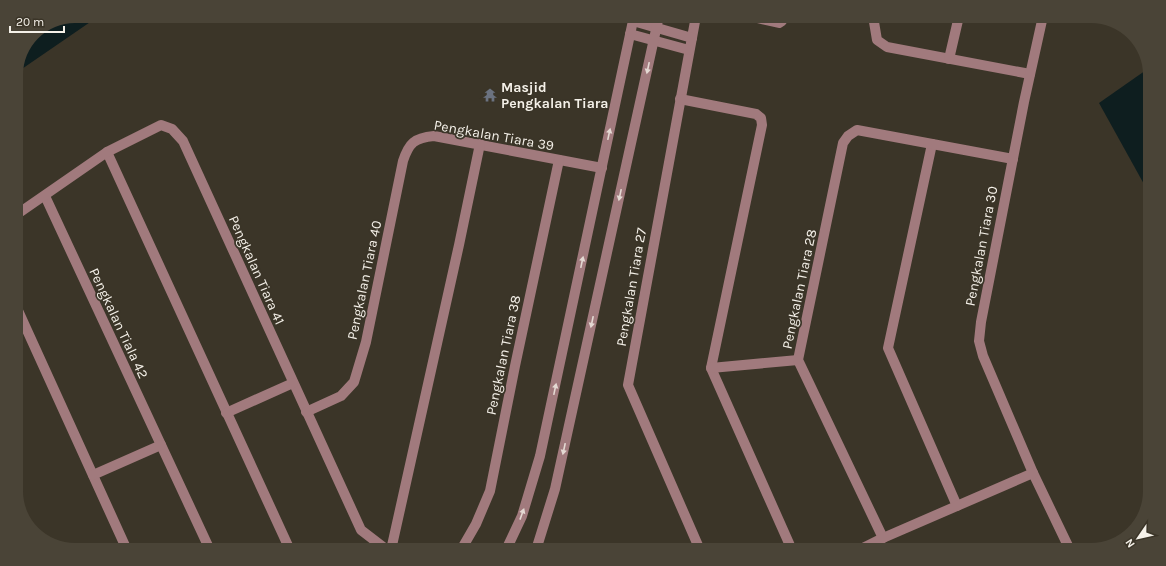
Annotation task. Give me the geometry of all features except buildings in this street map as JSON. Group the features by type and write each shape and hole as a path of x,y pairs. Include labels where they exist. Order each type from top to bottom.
{"street":[{"path":"509,543 522,516 540,456 633,23"},
{"path":"647,23 692,38"},
{"path":"538,543 555,489 658,23"},
{"name":"Pengkalan Tiara 27","path":"695,23 628,385 697,543"},
{"path":"874,23 876,40 887,47 1030,74"},
{"path":"949,59 957,23"},
{"name":"Pengkalan Tiara 30","path":"1041,23 1013,159 981,322 979,341 983,356 1034,473 1067,543"},
{"path":"630,34 689,50"},
{"path":"680,99 756,114 761,118 762,125 711,368 789,543"},
{"name":"Pengkalan Tiara 41","path":"23,211 107,152 161,125 172,129 183,141 361,530 378,543"},
{"name":"Pengkalan Tiara 28","path":"883,538 798,360 843,143 848,136 857,130 932,144"},
{"name":"Pengkalan Tiara 39","path":"424,137 434,136 480,144 602,168"},
{"name":"Pengkalan Tiara 40","path":"306,412 341,396 354,382 366,342 403,161 407,149 415,141 424,137"},
{"path":"393,543 480,144"},
{"path":"957,506 888,348 932,144 1013,159"},
{"path":"107,152 287,543"},
{"name":"Pengkalan Tiara 38","path":"465,543 476,524 490,491 514,366 559,160"},
{"name":"Pengkalan Tiala 42","path":"45,196 207,543"},
{"path":"23,321 124,543"},
{"path":"711,368 798,360"},
{"path":"226,413 293,383"},
{"path":"93,474 161,445"},
{"path":"873,543 1034,473"}],"shaded area":[{"path":"89,23 24,68 27,55 32,46 38,38 46,32 65,24"},
{"path":"1143,72 1143,182 1099,103"}],"place":[{"name":"Masjid Pengkalan Tiara","path":"490,95"}]}
